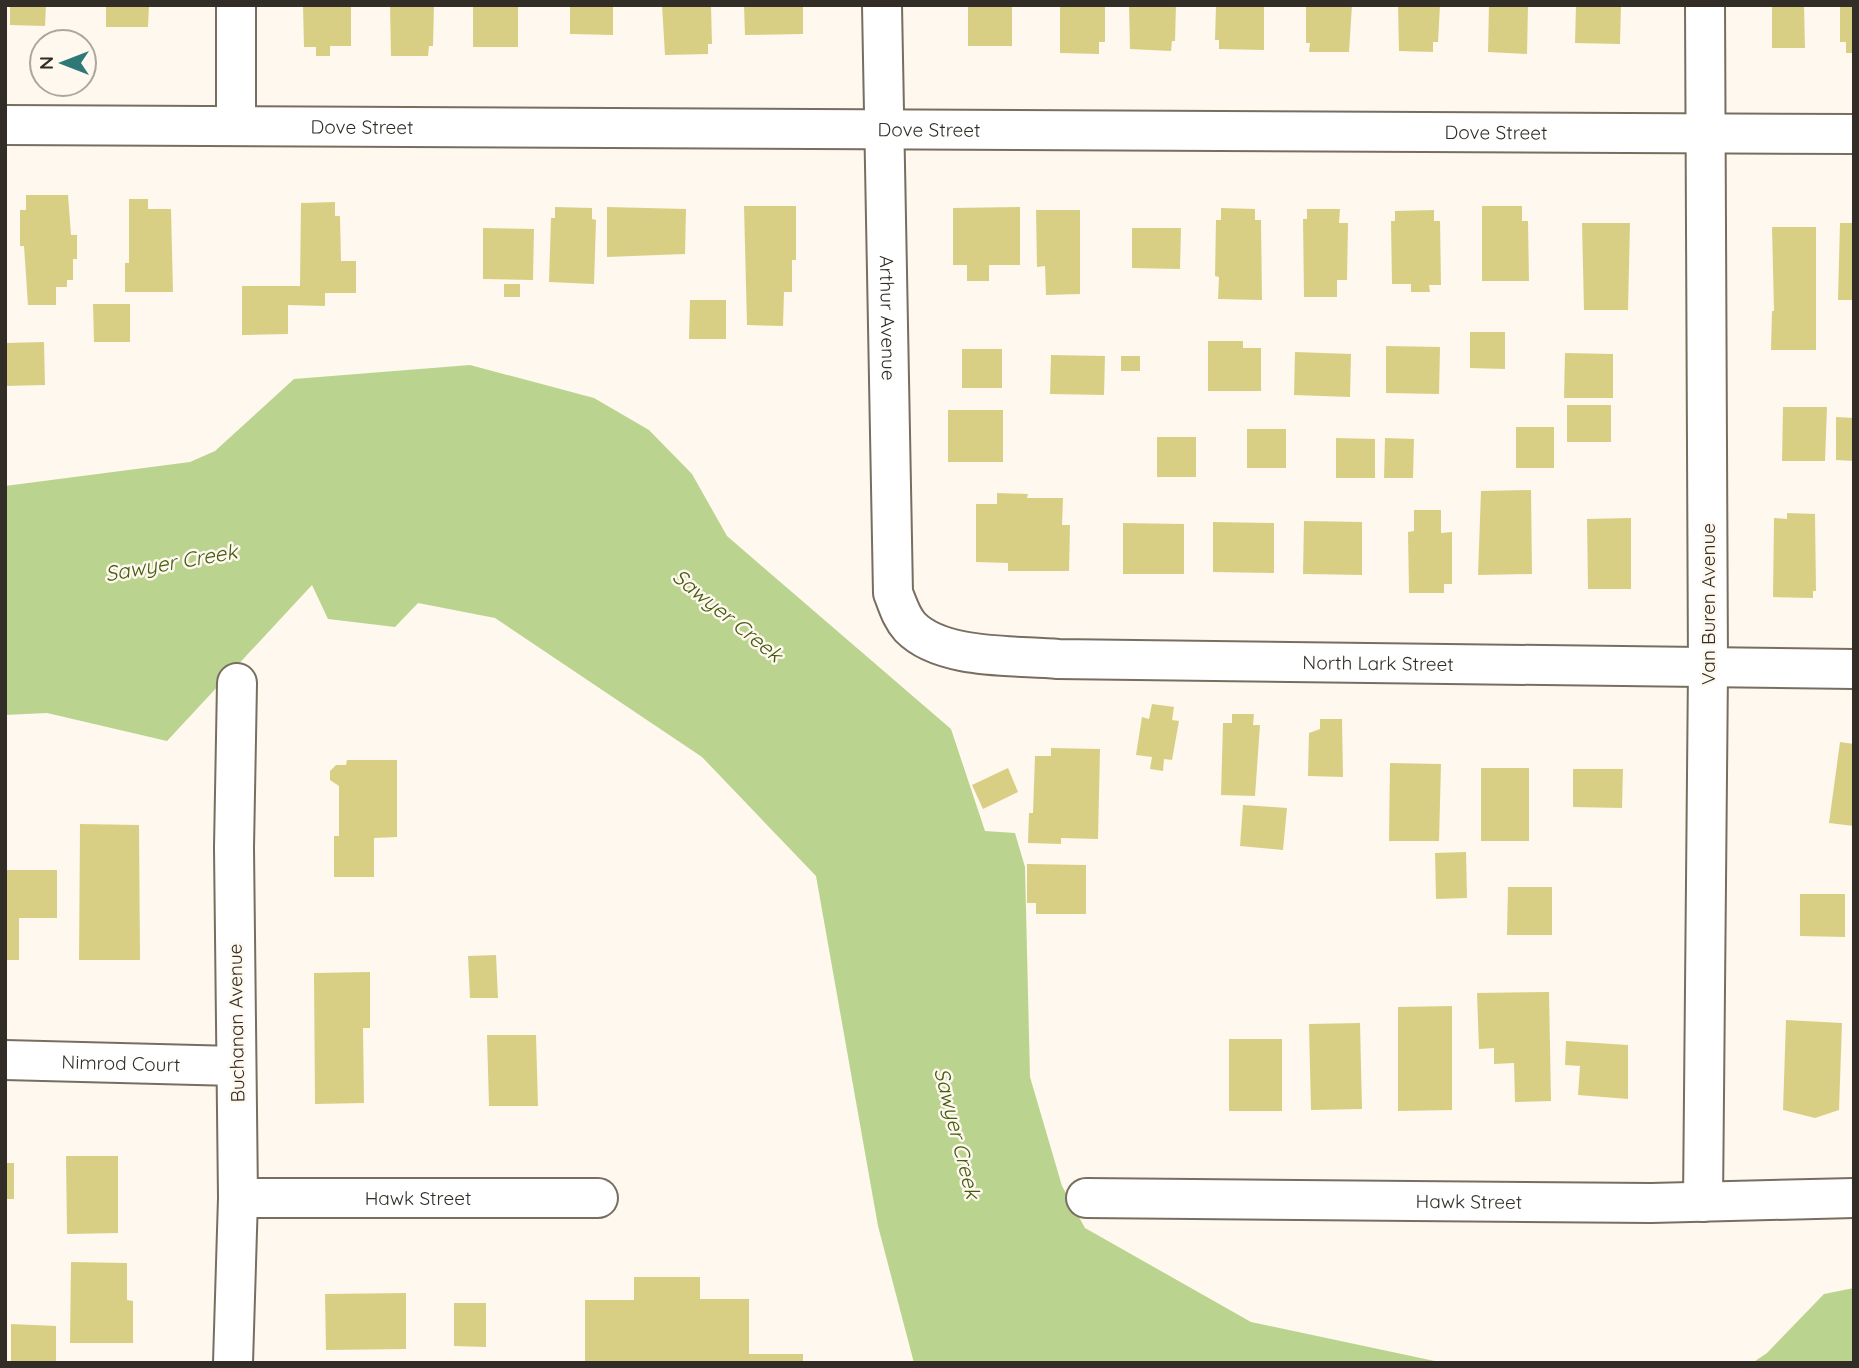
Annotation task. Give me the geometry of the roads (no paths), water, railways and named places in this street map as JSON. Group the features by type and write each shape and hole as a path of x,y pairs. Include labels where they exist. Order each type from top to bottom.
{"street":[{"path":"236,5 236,126"},
{"name":"Arthur Avenue","path":"882,5 882,131 894,593 909,626"},
{"name":"Van Buren Avenue","path":"1703,1202 1708,669 1705,5"},
{"name":"Dove Street","path":"5,125 1854,134"},
{"name":"North Lark Street","path":"909,626 923,639 946,649 1058,659 1708,669 1854,668"},
{"name":"Buchanan Avenue","path":"233,1363 238,1198 234,848 237,683"},
{"name":"Nimrod Court","path":"5,1060 235,1066"},
{"name":"Hawk Street","path":"238,1198 598,1198"},
{"name":"Hawk Street","path":"1086,1198 1703,1202 1854,1198"}],"water":[{"name":"Sawyer Creek","path":"470,365 594,398 649,430 692,474 727,536 951,729 985,831 1015,833 1025,867 1030,1077 1062,1186 1085,1228 1251,1322 1444,1363 914,1363 878,1226 816,876 702,757 495,618 418,603 395,627 328,619 312,585 167,741 47,713 5,715 5,486 190,462 215,451 294,379"},
{"path":"1854,1288 1854,1363 1752,1363 1767,1353 1824,1294"}]}
